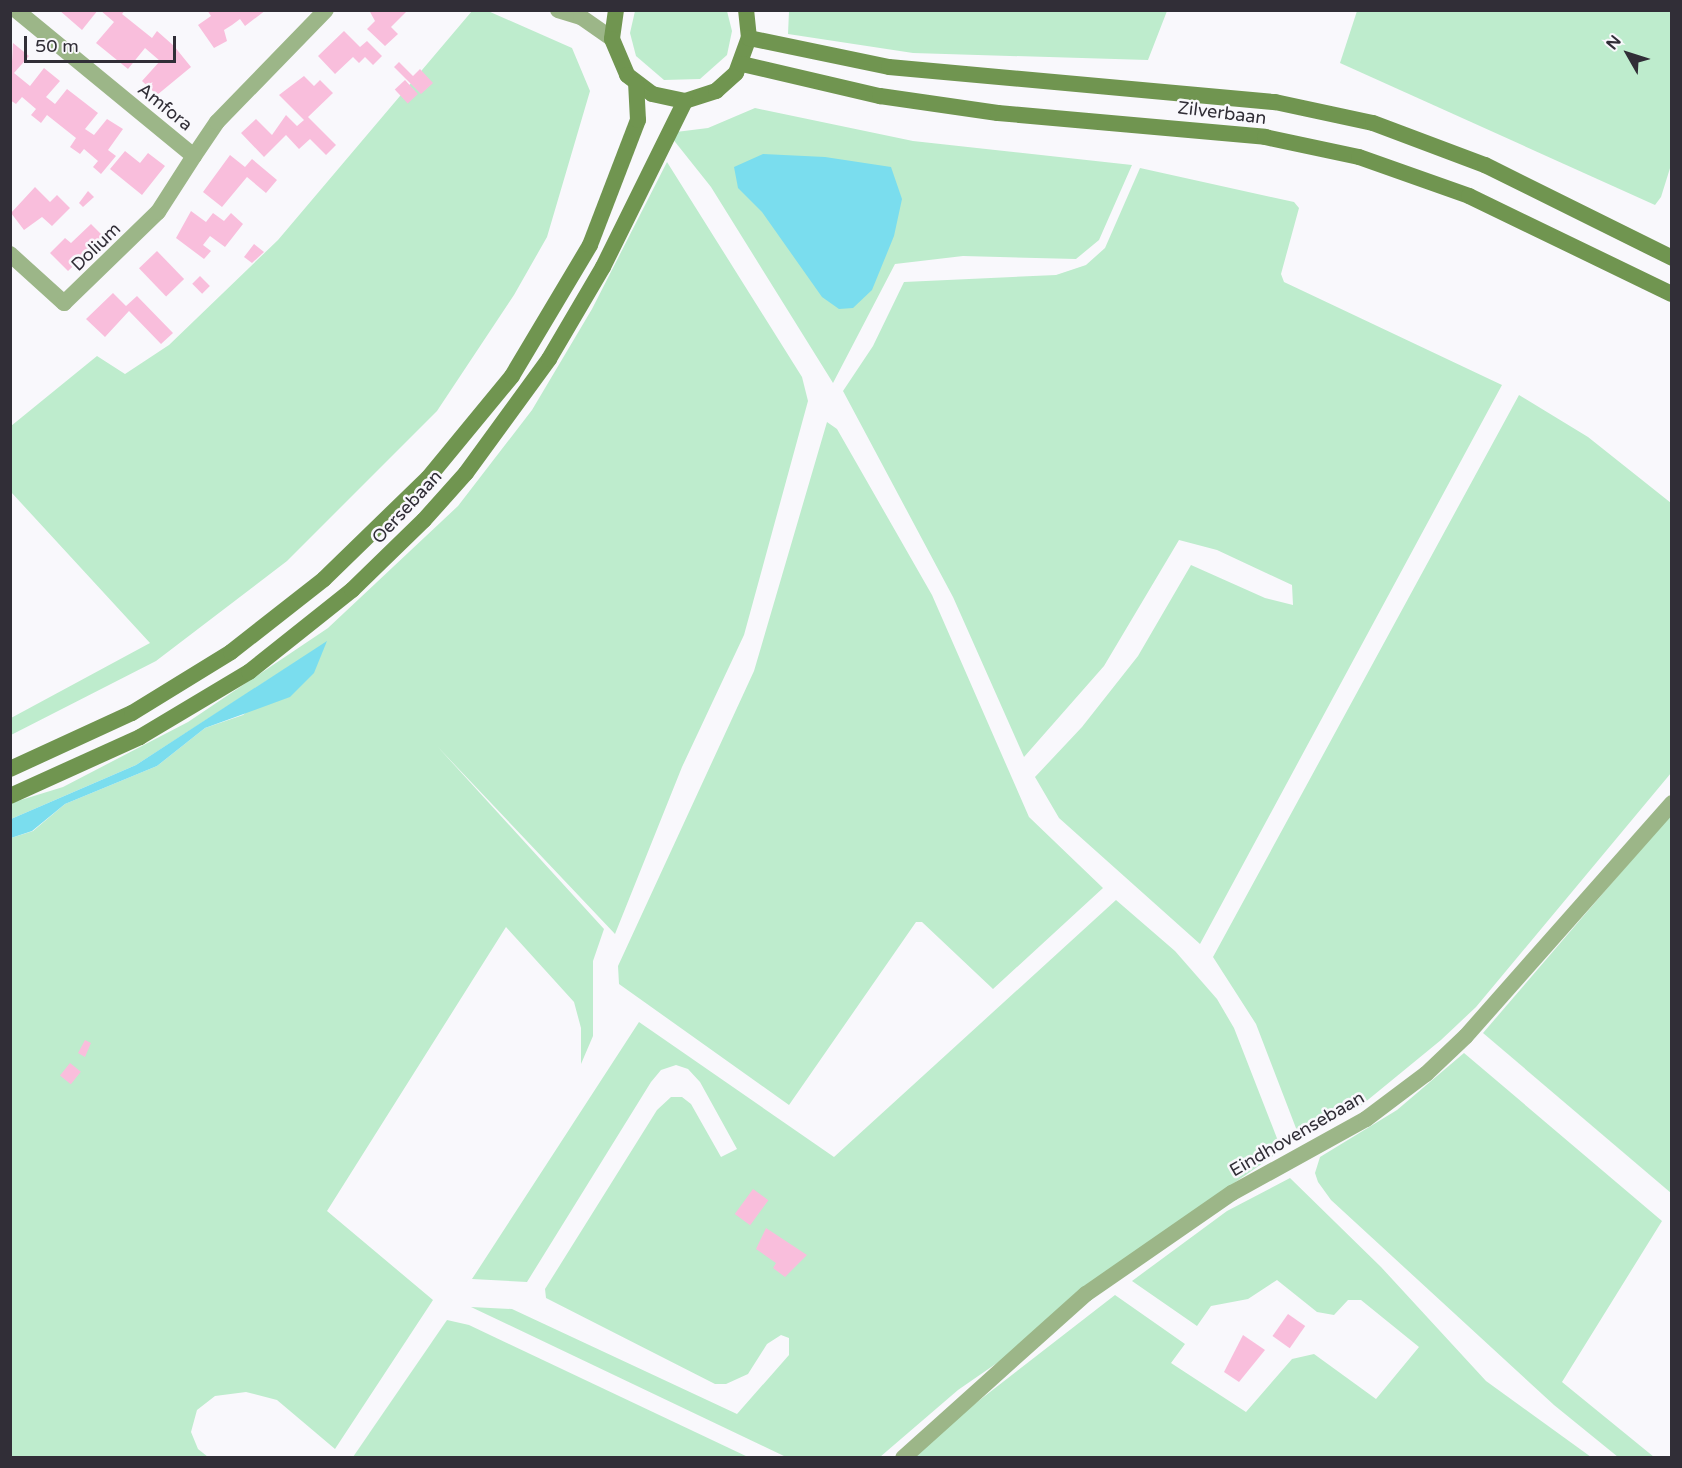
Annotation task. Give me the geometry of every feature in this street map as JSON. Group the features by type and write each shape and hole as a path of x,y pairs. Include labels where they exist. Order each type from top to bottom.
{"main road":[{"path":"616,10 612,39 622,67 636,85 661,98 685,101 716,91 742,64 749,38 746,10"},
{"name":"Zilverbaan","path":"749,38 889,67 1275,102 1373,123 1485,165 1671,258"},
{"name":"Zilverbaan","path":"742,64 892,98 998,113 1265,137 1359,156 1469,196 1671,294"},
{"name":"Oersebaan","path":"10,769 132,713 231,652 324,579 428,478 506,384 560,301 590,245 638,120 636,85"},
{"name":"Oersebaan","path":"10,796 140,737 249,672 344,597 424,520 471,465 549,359 614,248 685,101"}],"street":[{"name":"Amfora","path":"16,10 194,156 217,122 326,10"},
{"path":"558,10 581,17 612,39"},
{"name":"Dolium","path":"10,254 63,303 158,212 194,156"},
{"name":"Eindhovensebaan","path":"903,1458 1086,1294 1232,1193 1366,1119 1426,1074 1466,1036 1671,803"}],"green space":[{"path":"789,10 1167,11 1148,60 913,53 788,34"},
{"path":"472,11 488,11 572,48 590,91 547,237 514,295 437,411 287,561 156,661 11,735 11,718 150,643 11,492 11,426 97,356 125,374 169,345 278,240"},
{"path":"635,11 727,11 732,31 727,55 700,79 664,80 636,56 630,33"},
{"path":"1357,11 1671,11 1671,165 1661,197 1655,205 1340,63"},
{"path":"755,108 913,141 1132,165 1099,240 1076,259 963,256 895,264 833,383 711,187 668,133 708,128"},
{"path":"667,162 802,377 808,401 744,635 682,767 615,934 437,746 604,929 593,961 593,1036 581,1064 581,1028 574,1002 506,927 327,1211 433,1300 335,1449 277,1400 246,1392 215,1396 197,1410 191,1432 198,1449 208,1457 10,1457 11,838 33,831 65,804 157,766 205,728 243,715 327,642 136,765 11,819 11,803 63,787 188,722 328,628 458,506 532,410 592,309"},
{"path":"1140,168 1294,202 1299,208 1281,274 1284,282 1502,385 1200,944 1059,818 1035,777 1082,727 1138,656 1191,565 1265,598 1293,605 1292,585 1217,550 1179,540 1104,666 1024,757 953,597 843,391 873,346 904,282 1056,275 1086,265 1105,248"},
{"path":"1519,395 1588,437 1671,503 1671,773 1476,1007 1441,1040 1358,1108 1299,1136 1256,1024 1213,957"},
{"path":"827,422 837,429 932,595 1029,817 1103,888 993,989 922,922 916,922 789,1105 619,984 618,966 754,671"},
{"path":"1671,814 1671,1193 1483,1033"},
{"path":"1116,900 1175,951 1217,999 1234,1028 1280,1146 1273,1156 1165,1231 1065,1316 958,1390 880,1457 786,1457 471,1307 512,1309 737,1414 789,1355 789,1338 781,1335 767,1344 748,1374 726,1384 715,1384 546,1298 545,1289 657,1110 671,1097 682,1097 691,1104 721,1157 737,1149 700,1082 688,1069 676,1065 661,1070 651,1082 527,1282 472,1279 639,1022 834,1157"},
{"path":"1464,1053 1662,1221 1562,1382 1654,1457 1618,1457 1554,1405 1331,1200 1318,1182 1315,1173 1320,1157 1397,1110"},
{"path":"1290,1178 1381,1267 1486,1381 1591,1457 905,1458 1115,1295 1185,1344 1171,1363 1246,1412 1292,1359 1314,1354 1376,1399 1419,1347 1361,1300 1348,1300 1334,1315 1317,1312 1277,1280 1248,1299 1211,1306 1197,1326 1132,1281 1227,1211"},
{"path":"447,1320 469,1325 748,1457 353,1457"}],"water":[{"path":"763,154 825,157 891,167 902,199 894,236 872,290 853,308 839,309 822,297 762,212 738,188 734,167"},
{"path":"327,641 314,673 290,697 205,728 157,766 65,804 32,831 11,838 11,819 136,765"}],"building":[{"path":"59,10 98,10 82,30"},
{"path":"100,10 125,10 122,14 152,38 157,31 174,46 191,67 157,95 142,81 160,61 145,48 128,69 96,43 114,22"},
{"path":"207,10 266,10 245,26 240,19 224,30 227,41 214,48 198,25 211,16"},
{"path":"369,10 408,10 391,27 398,34 385,46 367,29 375,21"},
{"path":"344,31 360,47 367,41 382,56 373,65 365,57 359,63 353,57 335,74 318,56"},
{"path":"13,43 29,56 14,73 30,86 44,68 60,81 46,97 55,104 67,89 98,113 85,129 94,135 107,119 123,129 108,150 116,156 101,174 93,167 98,161 84,149 80,154 70,147 76,138 47,115 41,123 31,115 36,109 22,97 16,104 10,100"},
{"path":"399,62 413,76 420,69 433,83 421,94 394,67"},
{"path":"304,76 314,86 320,80 333,93 308,117 336,145 326,155 310,139 299,149 286,135 264,157 241,133 256,119 272,135 286,115 297,126 304,120 279,95"},
{"path":"405,80 418,94 408,103 395,90"},
{"path":"125,151 140,163 148,153 165,166 142,195 110,169"},
{"path":"230,155 245,167 252,159 277,180 266,193 247,177 222,207 203,192"},
{"path":"35,187 50,202 57,195 70,208 52,226 42,217 24,230 11,213"},
{"path":"88,191 94,197 83,207 79,203"},
{"path":"191,211 206,222 213,213 224,221 231,213 243,224 225,247 210,236 203,245 211,251 204,259 176,238"},
{"path":"91,224 104,237 68,271 50,253 65,238 71,243"},
{"path":"254,244 264,252 252,263 244,257"},
{"path":"157,251 184,279 166,296 139,268"},
{"path":"200,276 210,286 202,294 192,284"},
{"path":"113,293 126,306 137,296 173,333 161,344 129,311 105,337 86,319"},
{"path":"85,1040 91,1043 85,1057 78,1053"},
{"path":"70,1063 81,1072 71,1084 60,1075"},
{"path":"753,1189 768,1200 750,1225 735,1214"},
{"path":"766,1228 807,1255 785,1277 773,1268 776,1263 756,1249"},
{"path":"1288,1314 1305,1326 1290,1348 1273,1336"},
{"path":"1243,1335 1265,1350 1239,1382 1224,1372"}]}
